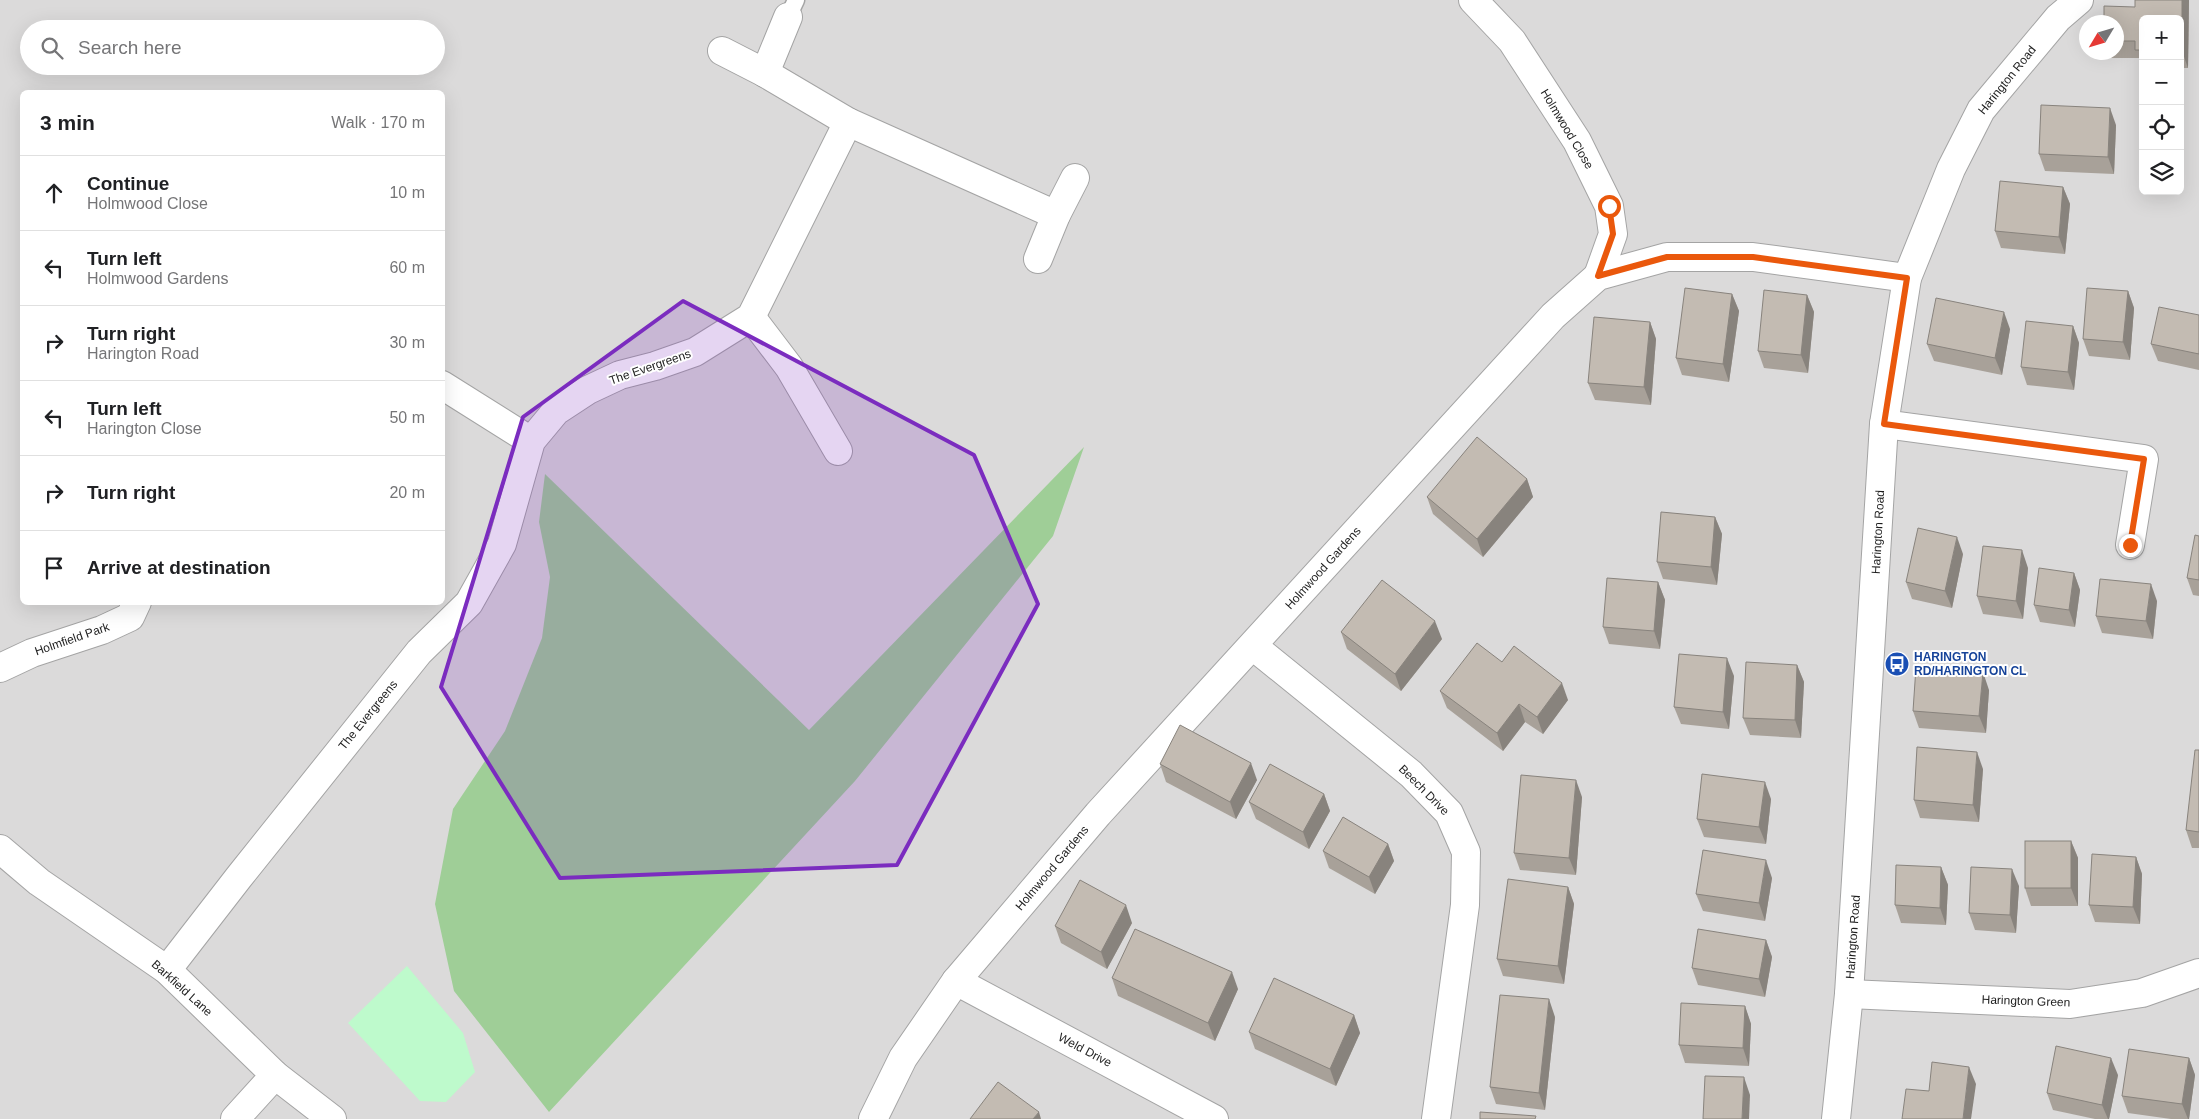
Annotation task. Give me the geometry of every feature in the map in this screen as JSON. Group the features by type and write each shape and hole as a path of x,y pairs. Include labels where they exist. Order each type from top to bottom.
{"street":[{"name":"Holmwood Close","path":"1473,0 1512,41 1577,142 1609,206 1613,234 1598,276"},
{"name":"Harington Road","path":"1836,1119 1849,994 1884,424 1907,278 1951,169 1981,110 2058,18 2079,0"},
{"path":"765,73 792,9"},
{"path":"722,51 765,73 848,122 1056,215"},
{"path":"838,451 789,366 751,317 848,122"},
{"path":"1038,259 1056,215 1075,178"},
{"name":"Holmwood Gardens","path":"874,1119 903,1058 956,981 1098,814 1553,316 1598,276 1667,257 1753,257 1907,278"},
{"name":"The Evergreens","path":"166,970 238,876 419,652 469,603 502,544 531,441 556,411 588,390 620,375 655,366 695,352 751,317"},
{"path":"445,387 531,441"},
{"path":"1884,424 2144,459 2130,545"},
{"name":"Holmfield Park","path":"0,668 32,653 102,630 130,617 136,605"},
{"name":"Beech Drive","path":"1252,646 1412,774 1449,813 1466,852 1465,905 1436,1119"},
{"name":"Barkfield Lane","path":"0,849 38,882 166,970 275,1075 332,1119"},
{"name":"Harington Green","path":"1849,994 2070,1004 2142,993 2199,973"},
{"name":"Weld Drive","path":"956,981 1214,1119"},
{"path":"235,1119 275,1075"}],"highlighted area":[{"path":"683,301 974,455 1038,604 897,865 560,878 441,687 523,417"}],"shaded area":[{"path":"0,0 2199,0 2199,1119 0,1119"}],"green space":[{"path":"1084,447 1053,536 855,781 549,1112 454,991 435,904 453,809 505,731 542,638 550,577 539,522 545,474 809,730"},
{"path":"407,966 463,1033 475,1072 446,1102 420,1101 348,1023"}],"building":[{"path":"2135,0 2182,0 2182,15 2139,15 2139,50 2135,50 2135,41 2124,41 2124,15 2104,15 2104,6 2135,7"},
{"path":"2041,105 2110,108 2108,157 2039,154"},
{"path":"2000,181 2063,187 2059,237 1995,231"},
{"path":"1685,288 1732,294 1723,364 1676,358"},
{"path":"2087,288 2128,291 2123,342 2083,339"},
{"path":"1764,290 1807,295 1801,355 1758,351"},
{"path":"1936,298 2004,312 1995,358 1927,344"},
{"path":"2159,307 2199,315 2199,354 2151,344"},
{"path":"1594,317 1650,322 1644,387 1588,383"},
{"path":"2026,321 2073,326 2068,372 2021,367"},
{"path":"1477,437 1527,479 1477,539 1427,497"},
{"path":"1661,512 1715,517 1711,567 1657,562"},
{"path":"1918,528 1957,537 1945,591 1906,582"},
{"path":"2195,535 2199,536 2199,580 2187,578"},
{"path":"1983,546 2022,550 2016,601 1977,596"},
{"path":"2039,568 2074,573 2069,610 2034,605"},
{"path":"1607,578 1658,582 1654,631 1603,627"},
{"path":"2100,579 2151,584 2146,621 2096,616"},
{"path":"1382,580 1435,621 1395,674 1341,632"},
{"path":"1477,643 1502,662 1514,646 1562,683 1537,717 1519,704 1497,733 1440,691"},
{"path":"1679,654 1727,658 1723,712 1674,707"},
{"path":"1746,662 1797,665 1795,720 1743,718"},
{"path":"1916,667 1983,672 1979,716 1913,711"},
{"path":"1180,725 1251,763 1230,802 1160,764"},
{"path":"1917,747 1977,752 1973,805 1914,800"},
{"path":"2195,750 2199,750 2199,832 2186,830"},
{"path":"1270,764 1324,794 1303,832 1249,802"},
{"path":"1702,774 1765,782 1759,827 1697,819"},
{"path":"1521,775 1576,780 1569,858 1514,853"},
{"path":"1343,817 1388,844 1369,877 1323,851"},
{"path":"2025,841 2071,841 2071,888 2025,888"},
{"path":"1703,850 1766,860 1759,903 1696,894"},
{"path":"2092,854 2136,857 2133,907 2089,905"},
{"path":"1896,865 1941,867 1940,908 1895,905"},
{"path":"1971,867 2012,869 2010,915 1969,913"},
{"path":"1508,879 1568,887 1558,966 1497,959"},
{"path":"1080,880 1126,905 1101,952 1055,926"},
{"path":"1135,929 1232,972 1208,1023 1112,978"},
{"path":"1698,929 1766,940 1759,979 1692,968"},
{"path":"1274,978 1354,1015 1330,1069 1249,1032"},
{"path":"1500,995 1549,999 1539,1093 1490,1087"},
{"path":"1681,1003 1745,1006 1743,1048 1679,1045"},
{"path":"2056,1046 2111,1058 2102,1105 2047,1093"},
{"path":"2129,1049 2189,1058 2182,1104 2122,1096"},
{"path":"1932,1062 1969,1067 1963,1119 1902,1119 1906,1089 1929,1091"},
{"path":"1705,1076 1744,1077 1742,1119 1703,1119"},
{"path":"998,1082 1039,1112 1033,1119 970,1119"},
{"path":"1480,1112 1536,1116 1535,1119 1480,1119"}],"place":[{"name":"HARINGTON RD/HARINGTON CL","path":"1897,664"}],"route":[{"path":"1609,206 1613,234 1598,276 1667,257 1753,257 1907,278 1884,424 2144,459 2130,545"}]}
